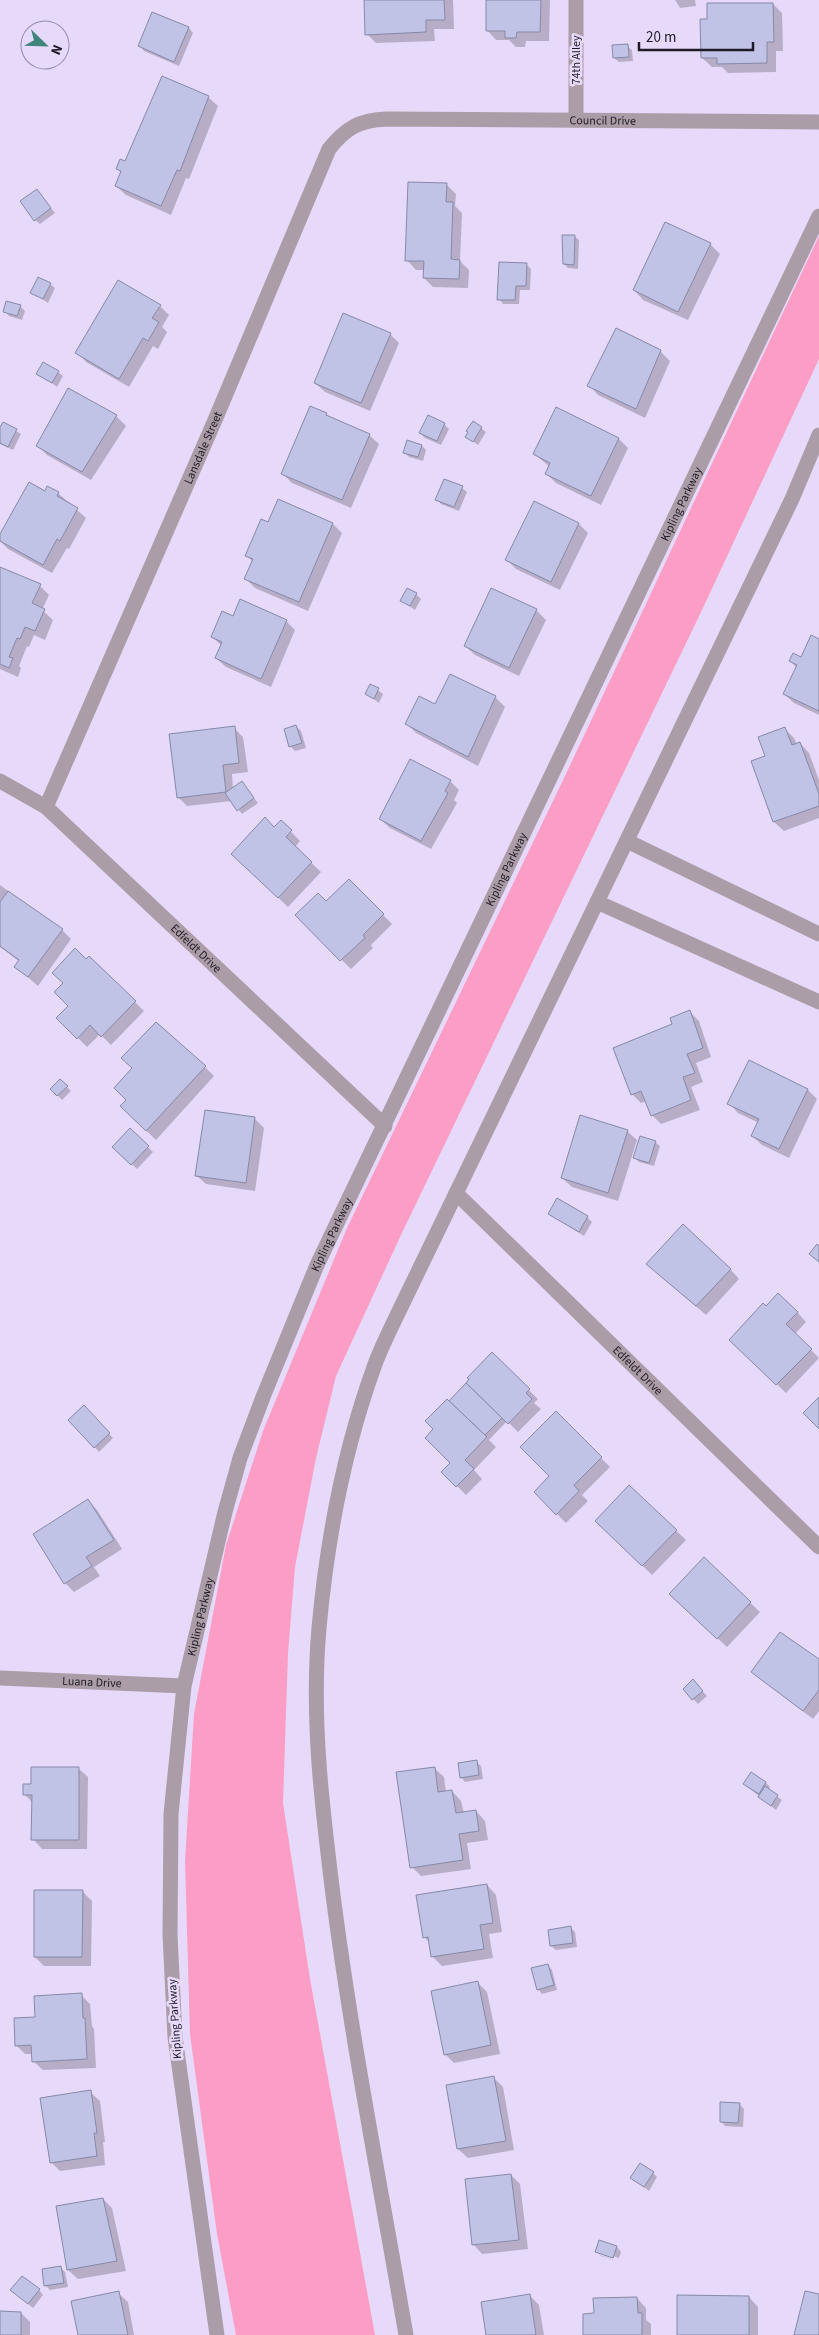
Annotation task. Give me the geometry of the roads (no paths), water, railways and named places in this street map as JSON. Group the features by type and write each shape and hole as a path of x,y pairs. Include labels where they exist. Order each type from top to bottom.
{"street":[{"name":"74th Alley","path":"576,0 576,120"},
{"name":"Council Drive","path":"387,119 819,122"},
{"name":"Lansdale Street","path":"46,807 216,420 329,149 351,127 375,120 387,119"},
{"name":"Kipling Parkway","path":"217,2335 175,2037 170,1935 172,1814 184,1686 225,1512 240,1458 262,1397 317,1265 819,216"},
{"path":"406,2335 340,1946 320,1791 316,1692 319,1629 329,1543 344,1469 375,1366 400,1309 792,499 819,435"},
{"name":"Edfeldt Drive","path":"0,781 46,807 384,1126"},
{"path":"626,841 819,934"},
{"path":"597,902 819,1002"},
{"name":"Edfeldt Drive","path":"456,1193 819,1547"},
{"name":"Luana Drive","path":"0,1678 184,1686"}]}
